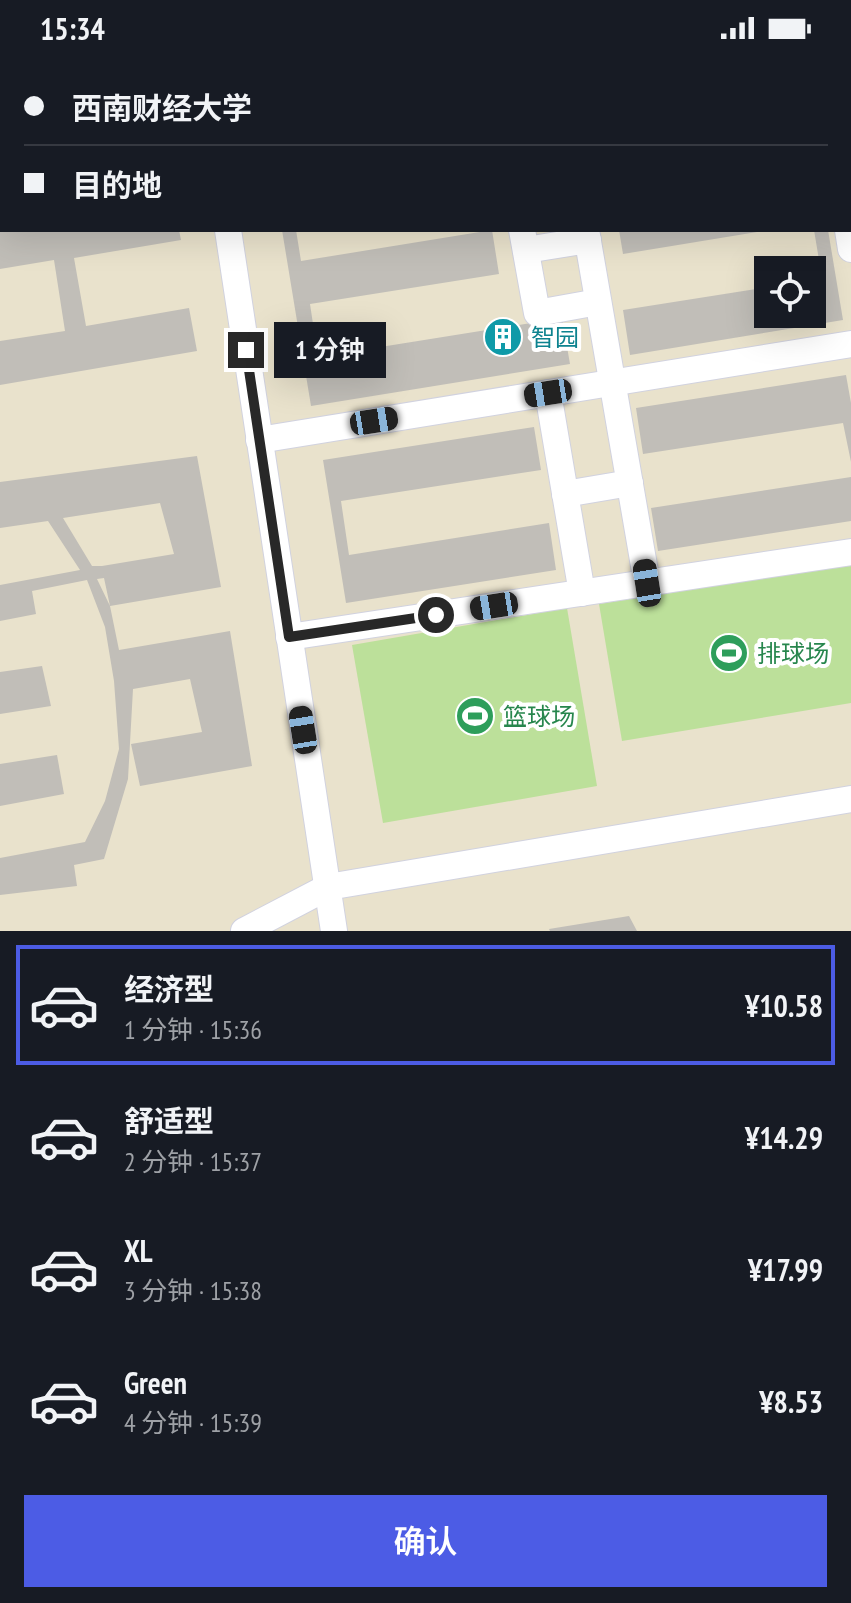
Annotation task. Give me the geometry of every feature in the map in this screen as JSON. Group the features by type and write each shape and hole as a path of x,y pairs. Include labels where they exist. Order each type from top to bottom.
{"street":[{"path":"228,232 334,931"},
{"path":"598,302 537,313 524,240 587,235 647,583"},
{"path":"259,440 851,344"},
{"path":"548,393 582,593"},
{"path":"565,494 630,483"},
{"path":"289,637 851,552"},
{"path":"244,931 328,887 851,799"}],"shaded area":[{"path":"0,232 851,232 851,931 0,931"}],"green space":[{"name":"排球场","path":"851,562 851,703 622,741 599,604"},
{"name":"篮球场","path":"567,608 597,786 383,823 352,645"}],"building":[{"path":"0,232 179,232 181,240 74,258 86,326 189,308 197,351 0,385 0,341 65,331 54,260 0,269"},
{"name":"智园","path":"282,232 296,232 301,261 492,232 499,274 310,304 318,357 562,318 570,364 311,406"},
{"path":"619,232 757,232 623,254"},
{"path":"814,232 828,232 843,320 826,323 826,256 818,256"},
{"path":"754,289 754,328 794,328 630,355 623,310"},
{"path":"846,375 851,403 851,462 843,423 643,454 636,408"},
{"path":"534,427 541,470 341,501 349,555 549,523 556,570 346,603 323,460"},
{"path":"197,456 221,587 110,606 119,650 230,631 252,766 140,786 131,744 202,732 190,679 133,689 128,779 104,859 74,865 77,886 0,895 0,858 85,842 105,801 119,749 114,681 105,627 87,580 32,591 36,614 0,621 0,585 80,570 48,521 0,528 0,482","holes":["160,503 174,554 92,566 63,518","104,578 110,606 97,579"]},
{"path":"851,477 851,521 658,551 651,508"},
{"path":"42,666 51,706 0,714 0,672"},
{"path":"57,755 64,794 0,806 0,764"},
{"path":"629,916 637,931 549,929"}],"place":[{"name":"智园","path":"503,337"},
{"name":"排球场","path":"729,653"},
{"name":"篮球场","path":"475,716"}],"route":[{"path":"246,350 289,637 436,615"}]}
